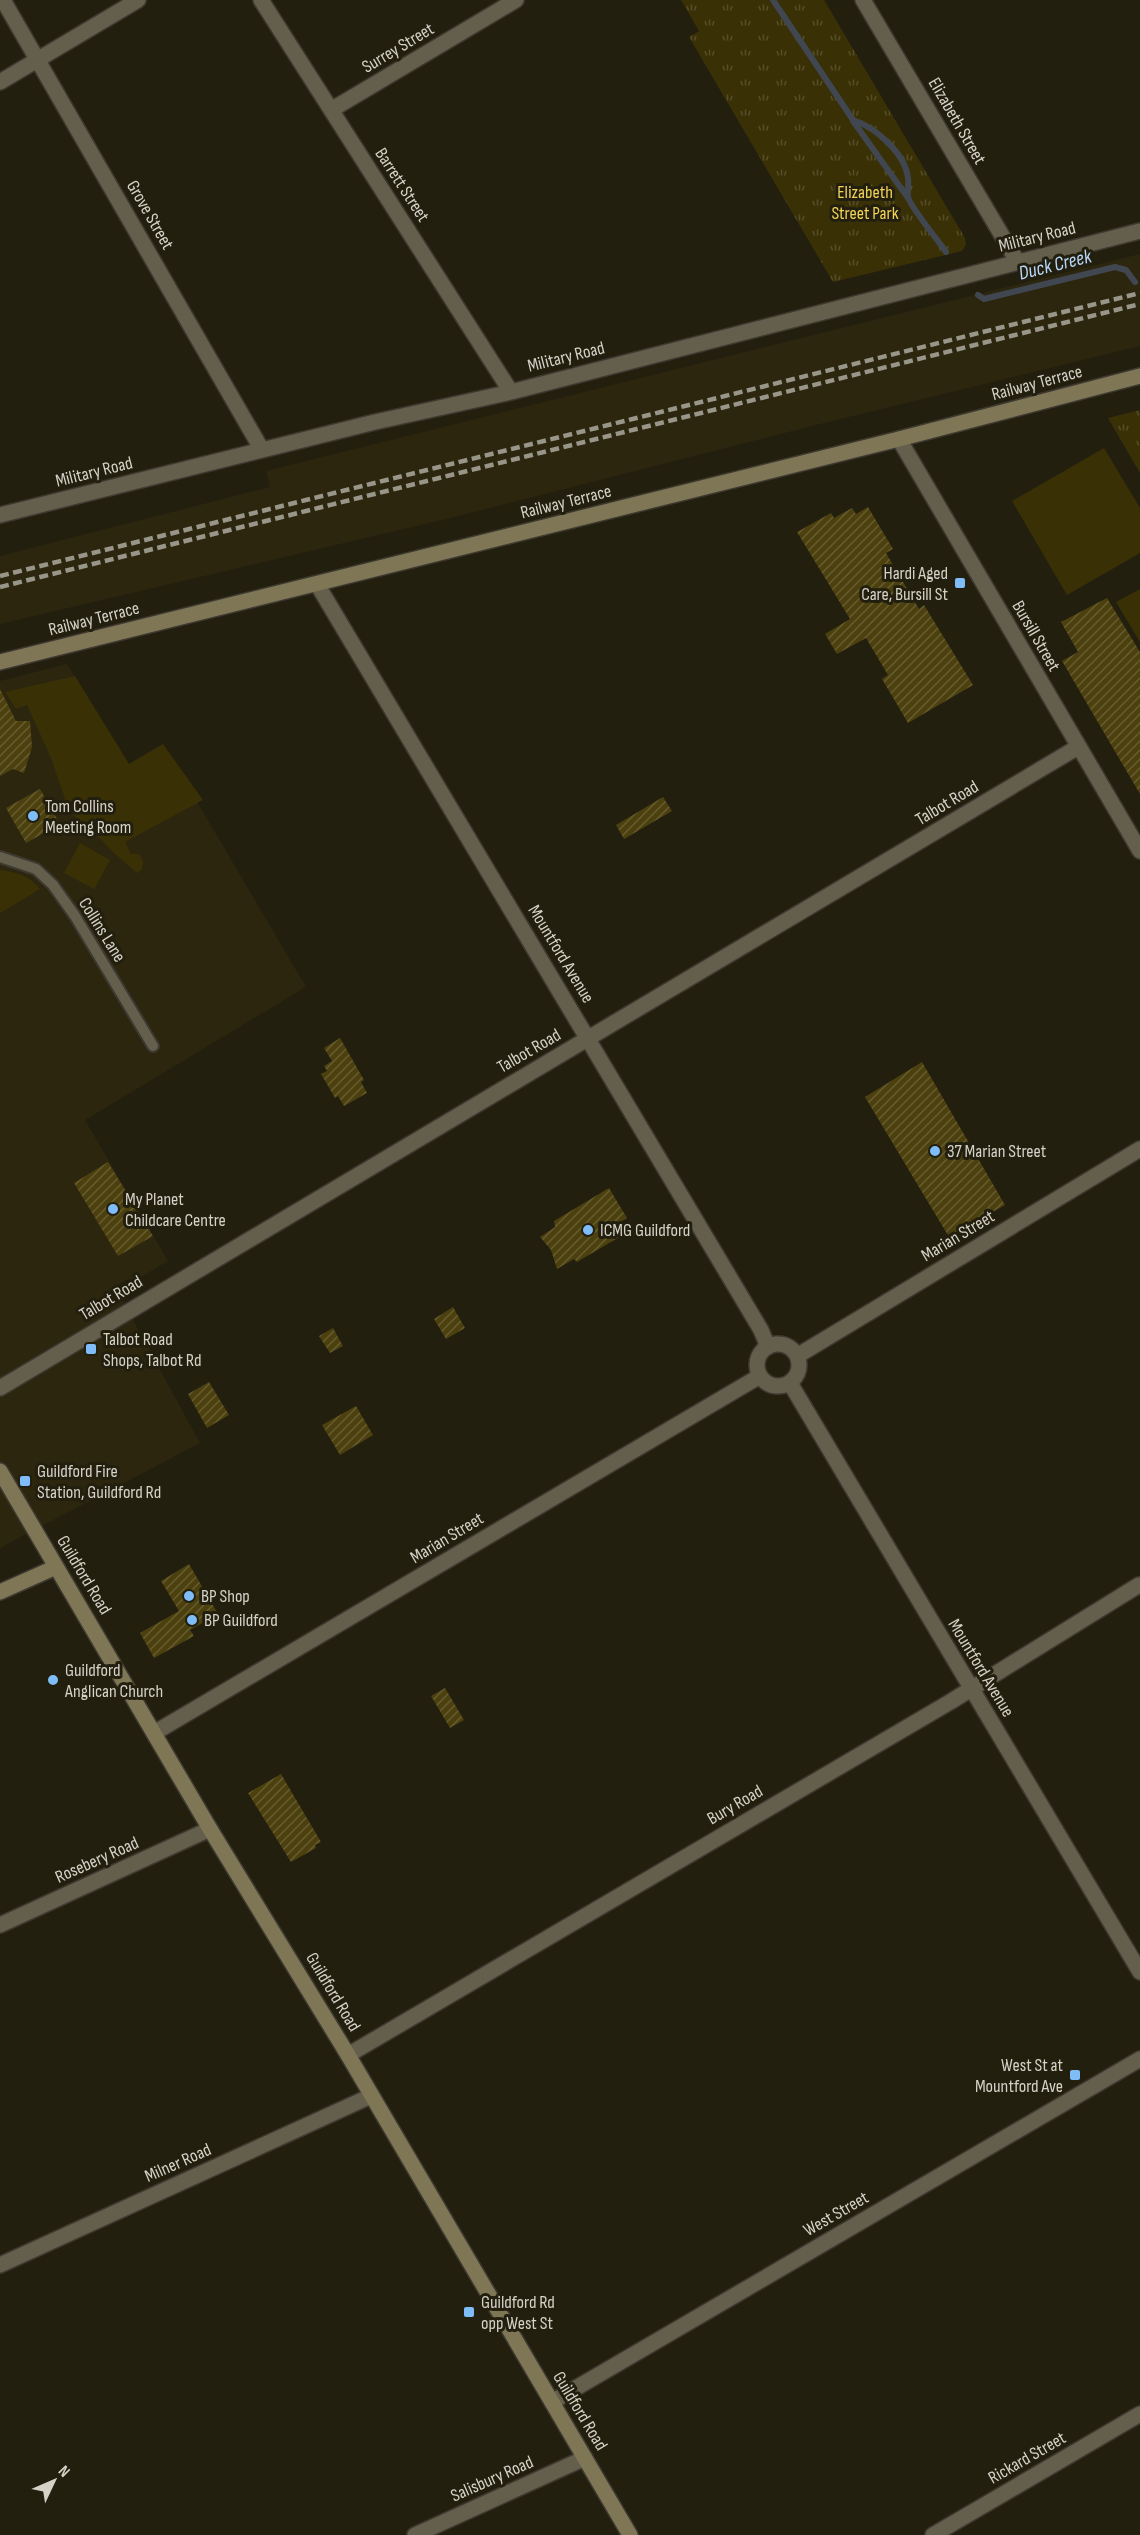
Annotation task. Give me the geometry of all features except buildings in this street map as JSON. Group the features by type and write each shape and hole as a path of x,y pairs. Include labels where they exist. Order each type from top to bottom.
{"street":[{"name":"Grove Street","path":"3,0 262,450"},
{"path":"0,82 138,0"},
{"name":"Barrett Street","path":"261,0 511,392"},
{"name":"Surrey Street","path":"331,110 516,0"},
{"name":"Elizabeth Street","path":"863,0 1017,261"},
{"name":"Military Road","path":"0,515 262,450 511,392 1140,231"},
{"name":"Railway Terrace","path":"0,662 899,439 1140,376"},
{"name":"Bursill Street","path":"899,439 1140,851"},
{"name":"Mountford Avenue","path":"317,584 589,1039 761,1330 768,1347"},
{"name":"Talbot Road","path":"0,1388 1078,747"},
{"name":"Marian Street","path":"797,1356 1140,1149"},
{"path":"774,1344 787,1346 797,1356 797,1373 790,1383 777,1386 770,1384 760,1376 757,1370 759,1356 768,1347 774,1344"},
{"name":"Marian Street","path":"154,1733 760,1376"},
{"name":"Mountford Avenue","path":"790,1383 1140,1972"},
{"name":"Guildford Road","path":"0,1471 210,1829 348,2055 630,2535"},
{"path":"0,1592 56,1567"},
{"name":"Bury Road","path":"348,2055 971,1689 1139,1585"},
{"name":"Rosebery Road","path":"0,1925 210,1829"},
{"name":"West Street","path":"552,2402 1140,2059"},
{"name":"Milner Road","path":"0,2265 371,2096"},
{"name":"Rickard Street","path":"933,2535 1140,2414"},
{"name":"Salisbury Road","path":"416,2535 585,2458"}],"lane":[{"name":"Collins Lane","path":"0,857 36,869 53,885 75,916 153,1046"}],"shaded area":[{"path":"1140,254 1140,346 450,518 0,624 0,556 270,487 266,471"},
{"path":"67,664 129,764 163,744 306,987 85,1120 168,1261 131,1283 128,1279 115,1287 200,1443 0,1548 0,681"}],"green space":[{"name":"Elizabeth Street Park","path":"681,0 824,0 965,238 966,245 962,251 833,282 689,37 699,31"},
{"path":"1140,410 1140,473 1108,418"},
{"path":"1104,448 1140,508 1140,553 1067,595 1012,501"},
{"path":"1140,589 1140,642 1116,602"},
{"path":"75,676 129,764 163,744 203,800 125,842 131,854 139,854 143,861 142,870 137,873 88,826 76,818 66,802 51,758 27,705 16,709 5,692"},
{"path":"80,843 110,860 94,889 64,873"},
{"path":"0,870 22,875 40,889 0,913"}],"waterway":[{"name":"Duck Creek","path":"773,0 853,120 870,128 888,142 901,159 908,178 910,202 946,252"},
{"name":"Duck Creek","path":"853,121 908,198"},
{"name":"Duck Creek","path":"978,295 984,299 1115,267 1126,270 1135,282"}],"railway":[{"path":"0,576 1140,293"},
{"path":"0,587 1140,304"}],"place":[{"name":"Hardi Aged Care, Bursill St","path":"960,583"},
{"name":"Tom Collins Meeting Room","path":"33,816"},
{"name":"37 Marian Street","path":"935,1151"},
{"name":"My Planet Childcare Centre","path":"113,1209"},
{"name":"ICMG Guildford","path":"588,1230"},
{"name":"Talbot Road Shops, Talbot Rd","path":"91,1349"},
{"name":"Guildford Fire Station, Guildford Rd","path":"25,1481"},
{"name":"BP Shop","path":"189,1596"},
{"name":"BP Guildford","path":"192,1620"},
{"name":"Guildford Anglican Church","path":"53,1680"},
{"name":"West St at Mountford Ave","path":"1075,2075"},
{"name":"Guildford Rd opp West St","path":"469,2312"}]}
